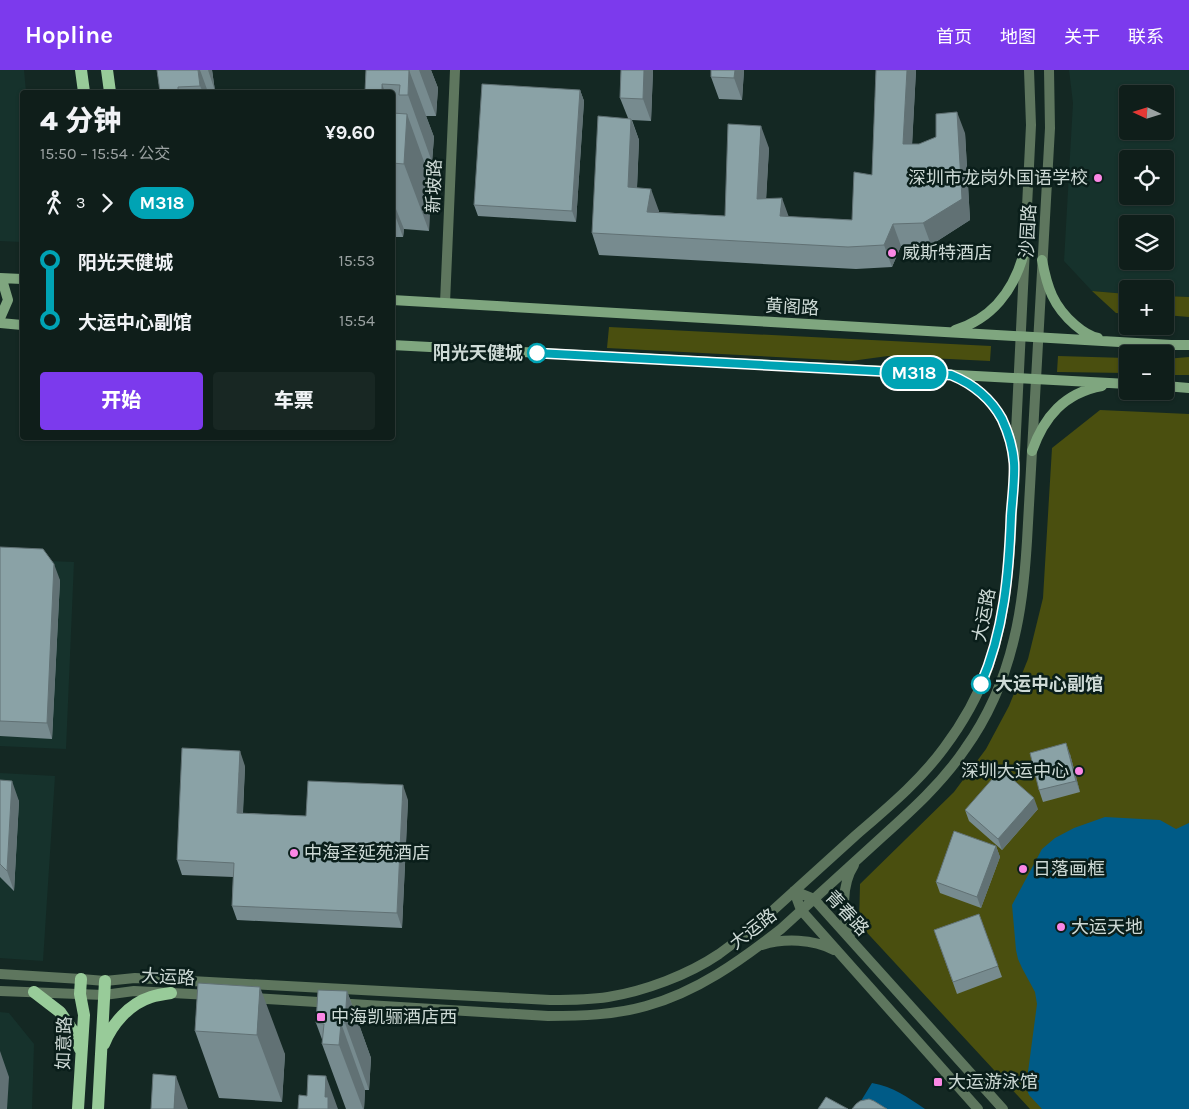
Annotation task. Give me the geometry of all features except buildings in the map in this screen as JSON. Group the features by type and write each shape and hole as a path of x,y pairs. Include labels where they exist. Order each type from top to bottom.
{"main road":[{"path":"81,70 84,90"},
{"path":"107,70 110,90"},
{"path":"948,332 967,327 984,317 996,306 1015,279 1024,253"},
{"path":"1042,260 1045,277 1057,306 1080,329 1109,342"},
{"path":"0,280 20,278"},
{"path":"0,280 3,283 8,300 0,316"},
{"name":"黄阁路","path":"395,300 1171,346 1189,345"},
{"path":"0,324 20,325"},
{"path":"395,345 1119,384"},
{"path":"951,375 967,382 980,391 991,403 1002,419 1010,439 1014,463"},
{"path":"1032,451 1043,424 1066,401 1079,393 1096,387 1115,384"},
{"path":"1174,387 1189,388"},
{"name":"如意路","path":"78,1109 84,1015 80,994 81,979"},
{"name":"如意路","path":"98,1109 105,981"},
{"path":"34,992 60,1012 73,1031 81,1054"},
{"path":"101,1054 107,1036 126,1012 138,1003 151,997 170,993"}],"street":[{"name":"新坡路","path":"445,304 455,70"},
{"name":"沙园路","path":"1019,363 1031,125 1029,70"},
{"name":"沙园路","path":"1037,364 1050,128 1049,70"},
{"name":"大运路","path":"0,974 105,981 135,978 579,1000 633,992 663,982 718,955 759,923 897,799 925,771 944,749 974,699 988,669 1004,605 1008,570 1019,363"},
{"name":"大运路","path":"246,998 548,1016 613,1013 646,1006 677,996 735,964 759,946 859,858 950,771 975,734 994,697 1014,640 1024,579 1037,364"},
{"path":"851,940 845,916 845,891 852,868 859,858"},
{"name":"青春路","path":"794,891 814,899 1003,1109"},
{"name":"青春路","path":"794,891 801,910 978,1109"},
{"path":"759,946 770,943 799,941 820,944 838,952"},
{"name":"大运路","path":"0,991 104,996 134,991 218,996"}],"shaded area":[{"path":"0,70 24,70 26,90 20,90 20,242 0,241"},
{"name":"深圳市龙岗外国语学校","path":"1069,70 1189,70 1189,297 1174,296 1174,280 1119,280 1119,293 1092,291 1064,261 1073,103"},
{"path":"0,559 74,562 66,749 0,746"},
{"path":"0,773 55,776 43,961 0,958"},
{"path":"0,1012 9,1013 34,1044 32,1109 0,1109"}],"green space":[{"path":"1092,291 1119,293 1119,313 1116,313"},
{"path":"1174,296 1189,297 1189,317 1174,316"},
{"path":"609,327 991,346 990,361 888,356 851,361 607,348"},
{"path":"1058,356 1119,358 1119,373 1057,372"},
{"path":"1189,357 1189,375 1174,375 1174,358"},
{"name":"深圳大运中心","path":"1100,410 1189,414 1189,1109 1030,1109 859,924 860,884 954,792 986,749 1009,706 1028,659 1043,598 1052,448"}],"water":[{"name":"大运天地","path":"1105,817 1160,820 1176,829 1189,823 1189,1109 1042,1109 1029,1095 1026,1087 1037,1004 1035,992 1018,959 1012,905 1042,849 1055,838 1074,828"},
{"path":"872,1083 894,1090 925,1109 856,1109"}],"bus line":[{"name":"M318","path":"537,353 951,375 967,382 980,391 1002,419 1010,439 1014,463 1008,570 1004,605 997,639 988,669 981,684"}],"place":[{"name":"深圳市龙岗外国语学校","path":"1098,178"},
{"name":"威斯特酒店","path":"892,253"},
{"name":"阳光天健城","path":"537,353"},
{"name":"大运中心副馆","path":"981,684"},
{"name":"深圳大运中心","path":"1079,771"},
{"name":"中海圣延苑酒店","path":"294,853"},
{"name":"日落画框","path":"1023,869"},
{"name":"大运天地","path":"1061,927"},
{"name":"中海凯骊酒店西","path":"321,1017"},
{"name":"大运游泳馆","path":"938,1082"}]}
